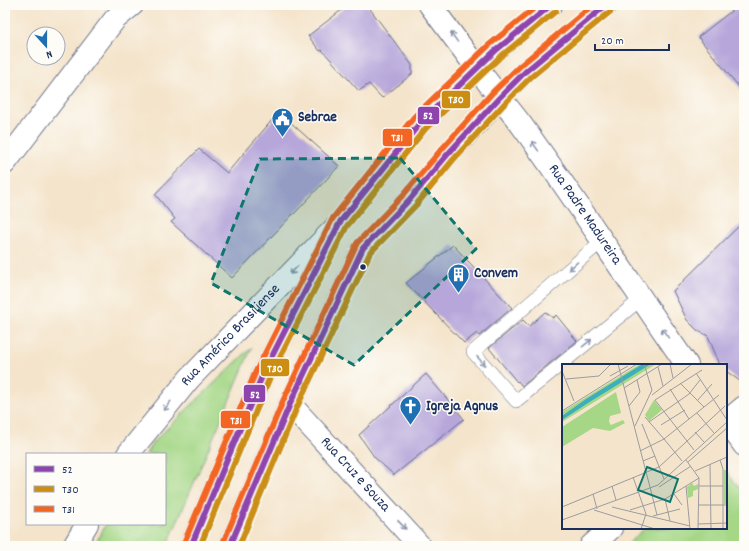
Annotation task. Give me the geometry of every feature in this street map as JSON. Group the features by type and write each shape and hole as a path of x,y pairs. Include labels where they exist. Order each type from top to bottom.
{"main road":[{"path":"5,163 111,12 132,5"},
{"name":"Rua Padre Madureira","path":"430,5 519,123 687,364"},
{"path":"190,546 263,374 340,222 420,123 495,50 551,5"},
{"path":"230,546 290,404 363,248 410,199 447,155 526,70 606,5"},
{"name":"Rua Américo Brasiliense","path":"129,453 189,379 340,222"},
{"name":"Rua Cruz e Souza","path":"290,404 420,546"},
{"path":"727,420 744,407"},
{"path":"727,422 744,445"},
{"path":"74,546 86,525"},
{"path":"591,546 609,529"}],"lane":[{"path":"602,241 473,352 516,401 641,299"}],"highlighted area":[{"path":"400,158 476,249 354,365 211,283 260,159"}],"green space":[{"path":"252,347 167,546 94,546 105,525 166,525 166,453 147,453 153,442"},
{"path":"727,472 744,494 744,546 626,546 644,529 727,529"}],"building":[{"path":"348,5 367,5 412,65 412,74 382,98 369,84 359,91 322,50 320,51 308,36"},
{"path":"739,5 744,5 744,93 698,37"},
{"path":"279,112 339,166 232,278 171,222 175,219 155,194 199,149 227,173"},
{"path":"744,221 744,384 727,372 727,364 720,364 708,336 697,330 687,320 673,291"},
{"name":"Convem","path":"453,245 512,308 479,336 477,333 464,343 406,283"},
{"path":"545,312 553,318 556,315 577,341 522,386 489,348 523,320 529,326"},
{"name":"Igreja Agnus","path":"426,374 464,419 394,475 375,458 359,435"}],"transit line":[{"name":"T31","path":"184,543 256,371 333,218 414,117 489,45 538,5"},
{"name":"52","path":"191,546 263,374 340,222 420,123 495,51 551,5"},
{"name":"T31","path":"223,543 283,401 357,243 404,194 493,92 521,65 593,5"},
{"name":"52","path":"230,546 290,404 363,248 410,199 447,155 499,98 526,71 606,5"},
{"name":"T30","path":"200,546 270,377 347,226 426,128 500,57 556,11"},
{"name":"T30","path":"239,546 297,407 370,253 416,205 453,160 505,103 531,77 611,11"}],"place":[{"name":"Sebrae","path":"282,138"},
{"name":"Convem","path":"458,294"},
{"name":"Igreja Agnus","path":"411,426"}]}
